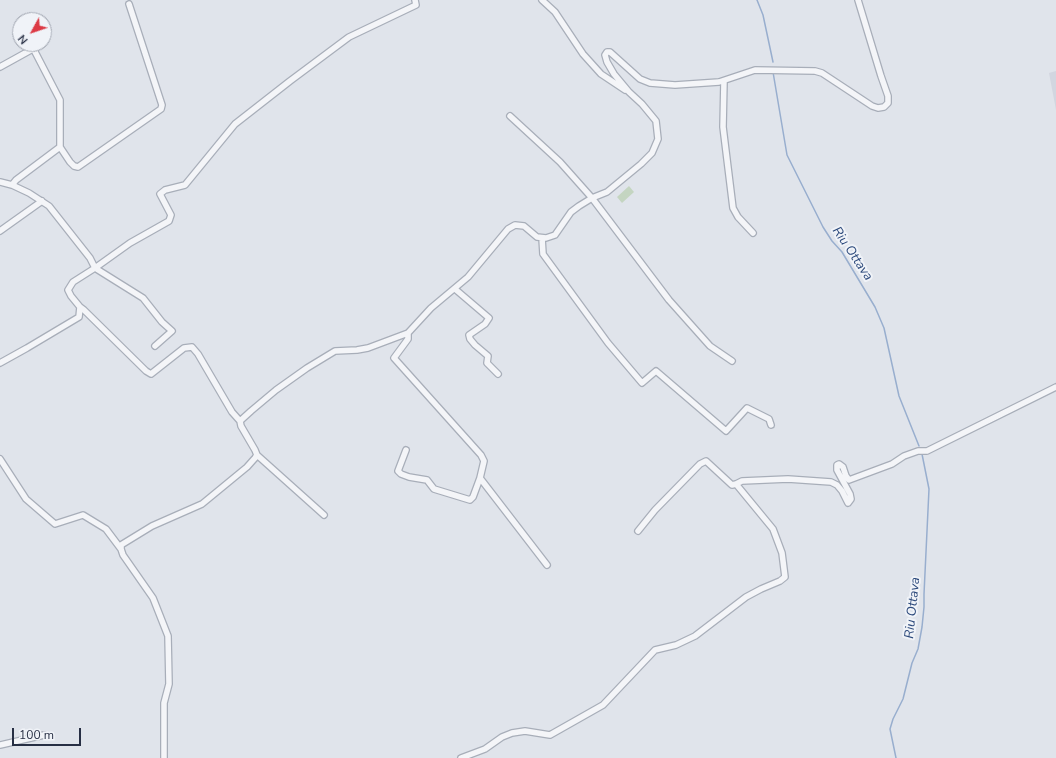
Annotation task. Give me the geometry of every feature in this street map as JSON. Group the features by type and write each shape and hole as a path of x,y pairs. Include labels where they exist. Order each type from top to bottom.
{"street":[{"path":"324,515 256,455 255,450 241,426 240,421 228,405 198,354 192,347 184,348 151,374 146,371 80,307 68,290 73,282 130,243 169,221 171,215 160,194 165,190 185,185 235,124 349,37 416,5 415,0"},
{"path":"542,0 555,12 583,54 601,74 629,92"},
{"path":"240,421 276,390 334,351 368,348 408,333 431,308 468,277 508,229 516,225 524,226 537,237 546,238 555,235 572,212 592,198 607,192 652,153 658,139 656,121 614,74 606,62 606,52 610,52 640,79 650,83 675,85 719,82 755,70 815,71 822,73 872,106 878,108 884,107 888,103 888,96 858,0"},
{"path":"39,52 60,100 60,146 70,162 78,167 161,109 162,105 129,4"},
{"path":"0,67 26,52"},
{"path":"724,80 723,127 733,208 738,217 753,233"},
{"path":"510,116 559,161 592,198 669,300 710,346 732,361"},
{"path":"12,185 16,180 60,146"},
{"path":"0,182 12,185 29,193 49,206 90,258 95,268 143,298 162,322 172,331 155,346"},
{"path":"0,231 42,201"},
{"path":"542,238 543,254 609,344 642,383 656,371 726,431 747,408 769,419 771,425"},
{"path":"455,289 489,318 485,324 469,335 470,339 488,356 487,363 498,374"},
{"path":"0,362 79,317 80,307"},
{"path":"406,450 398,471 401,474 426,480 434,489 470,500 473,497 484,461 481,455 394,358 408,339 408,333"},
{"path":"638,531 655,510 700,464 706,461 732,485 742,481 788,479 831,482 842,491 848,503 851,499 850,494 837,470 837,465 839,464 843,467 849,480 892,464 904,456 918,451 927,450 1056,387"},
{"path":"121,548 121,545 152,526 202,504 247,467 256,458 256,455"},
{"path":"0,459 26,499 55,524 83,515 106,529 121,548 123,555 153,598 168,636 168,684 164,703 164,758"},
{"path":"480,478 547,565"},
{"path":"461,758 485,749 512,732 525,731 550,736 603,705 655,650 676,645 695,636 746,597 780,581 785,577 782,553 773,528 736,484"},
{"path":"0,745 44,735"}],"shaded area":[{"path":"1056,71 1056,110 1049,73"}],"green space":[{"path":"629,186 634,192 622,203 617,197"}],"waterway":[{"name":"Riu Ottava","path":"757,0 763,15 773,62"},
{"name":"Riu Ottava","path":"773,72 787,155 823,227 832,241 842,252 875,307 884,328 899,396 919,446"},
{"name":"Riu Ottava","path":"896,758 890,729 893,719 903,699 912,663 918,649 924,607 929,489 922,454"}]}
